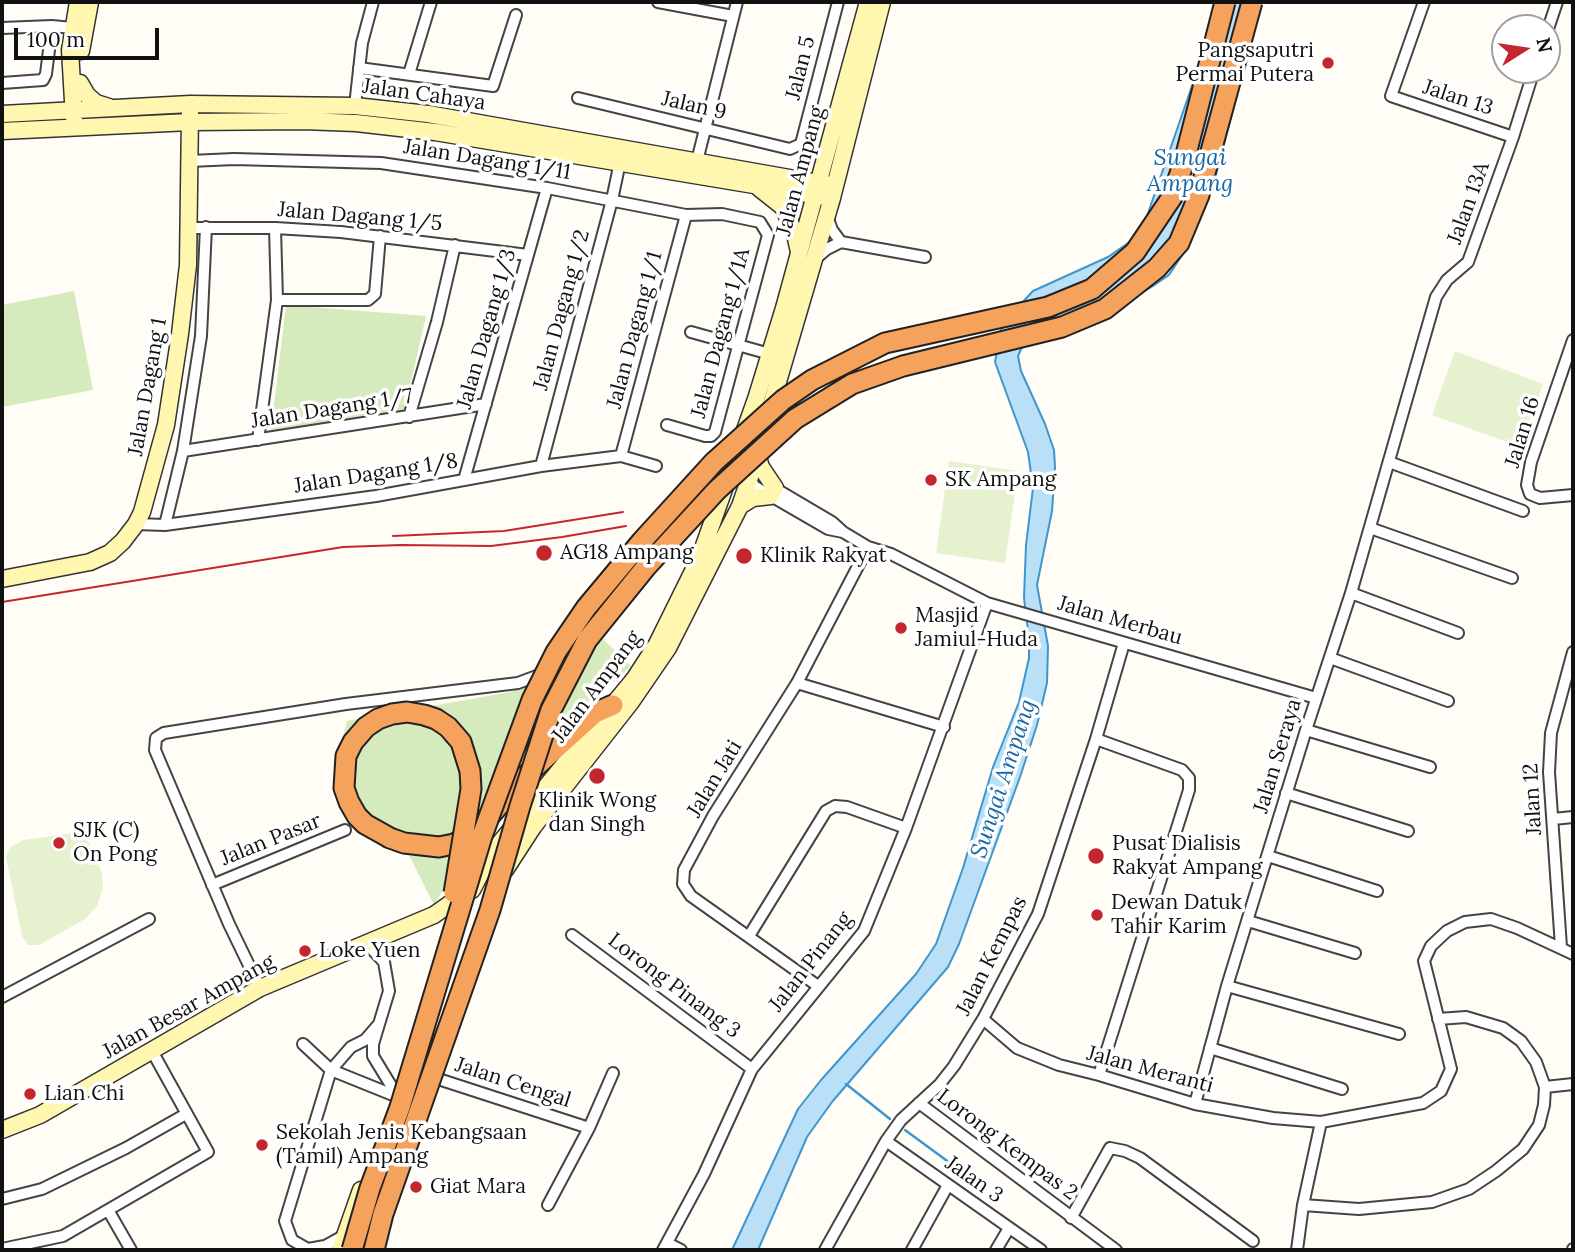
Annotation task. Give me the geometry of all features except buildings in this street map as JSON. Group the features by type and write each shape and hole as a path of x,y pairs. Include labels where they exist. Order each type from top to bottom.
{"highway":[{"path":"345,1246 400,1107 482,836 532,700 555,652 586,608 714,462 783,400 812,380 885,343 1048,307 1092,289 1135,252 1172,197 1184,162 1225,2"},
{"path":"374,1250 383,1214 490,910 551,710 587,640 646,567 708,500 795,419 852,384 903,366 1062,327 1105,309 1157,268 1179,243 1199,195 1252,2"},
{"path":"442,970 471,789 470,771 461,742 448,727 436,719 407,712 378,719 366,727 353,742 346,756 344,788 357,816 365,824 390,838 404,843 439,847 454,844 475,833 521,780 595,713 613,705"}],"main road":[{"path":"78,2 72,28 79,127"},
{"path":"48,111 65,97 75,82 90,2"},
{"name":"Jalan Ampang","path":"345,1246 473,887 490,855 635,678 657,644 700,557 770,354 806,259 827,215 827,157 868,2"},
{"name":"Jalan Ampang","path":"369,1250 380,1208 487,899 533,827 631,702 668,648 740,506 757,454 806,259 881,2"},
{"path":"75,82 96,103 112,108"},
{"name":"Jalan Cahaya","path":"2,114 190,104 355,106 428,114 790,178 826,191"},
{"name":"Jalan Dagang 1","path":"2,579 90,562 110,553 123,541 142,512 166,425 188,265 190,104"},
{"name":"Jalan Cahaya","path":"2,131 190,122 356,123 435,132 755,185 826,191"},
{"path":"790,178 816,167 827,157"},
{"path":"755,185 783,207 806,259"},
{"path":"725,487 738,478 750,477 745,466 757,427 756,399"},
{"path":"740,506 753,498 773,492 757,454"},
{"name":"Jalan Besar Ampang","path":"2,1130 40,1115 260,988 434,915 473,887"},
{"path":"398,1097 415,1105"}],"street":[{"path":"355,106 366,23 373,2"},
{"path":"409,74 431,2"},
{"path":"658,2 733,16"},
{"path":"696,162 737,2"},
{"name":"Jalan 5","path":"801,144 838,2"},
{"name":"Jalan 13","path":"1424,2 1391,96 1513,137"},
{"path":"359,68 493,86 516,15"},
{"path":"2,83 43,80 47,74 52,26"},
{"path":"2,28 72,28"},
{"name":"Jalan 13A","path":"1400,420 1436,297 1447,280 1468,262 1530,84"},
{"name":"Jalan 9","path":"578,98 790,149 801,144"},
{"name":"Jalan Dagang 1/11","path":"190,161 234,159 381,163 547,188 686,215 722,214 760,222 768,235"},
{"name":"Jalan Dagang 1/2","path":"541,466 620,162"},
{"name":"Jalan Dagang 1/3","path":"464,480 547,188"},
{"name":"Jalan Dagang 1/1","path":"621,456 686,215"},
{"path":"827,215 832,230 841,242"},
{"name":"Jalan Dagang 1/5","path":"188,228 275,228 380,236 528,255"},
{"path":"165,525 183,451 201,337 206,228"},
{"path":"258,440 277,300 275,228"},
{"name":"Jalan Dagang 1/1A","path":"667,425 711,436 720,415 768,235"},
{"path":"277,300 369,300 375,294 380,236"},
{"path":"806,259 841,242 925,257"},
{"path":"410,417 455,245"},
{"path":"691,332 770,354"},
{"name":"Jalan 16","path":"1573,340 1531,462 1527,485 1530,494 1539,498 1573,495"},
{"name":"Jalan Dagang 1/7","path":"183,451 486,404"},
{"name":"Jalan Seraya","path":"1195,1104 1227,986 1370,528 1400,420"},
{"path":"621,456 656,466"},
{"name":"Jalan Dagang 1/8","path":"136,524 165,525 376,496 541,466 621,456"},
{"path":"1389,462 1523,511"},
{"name":"Jalan Merbau","path":"750,477 759,478 773,492 828,529 891,554 992,604 1316,698"},
{"path":"1370,528 1512,578"},
{"name":"Jalan Jati","path":"818,986 691,896 683,884 684,870 713,816 797,683 868,547"},
{"path":"260,988 212,885 155,750 156,738 164,733 346,704 529,681 540,677 547,669 611,586"},
{"path":"1350,593 1458,633"},
{"name":"Jalan Pinang","path":"665,1247 704,1174 752,1069 864,931 992,604"},
{"name":"Jalan Kempas","path":"825,1250 886,1141 901,1120 939,1085 954,1066 983,1019 1038,914 1096,739 1124,643"},
{"name":"Jalan 12","path":"1561,947 1549,772 1551,733 1573,652"},
{"path":"1329,658 1448,701"},
{"path":"797,683 944,727"},
{"path":"1306,730 1430,767"},
{"path":"1096,739 1182,770 1189,778 1189,790 1099,1075"},
{"path":"1286,793 1408,831"},
{"path":"749,936 826,811 835,806 847,807 906,828"},
{"path":"1553,819 1573,817"},
{"name":"Jalan Pasar","path":"212,885 345,830"},
{"path":"1268,856 1377,891"},
{"path":"2,997 149,919"},
{"name":"Jalan Meranti","path":"983,1019 1017,1048 1059,1065 1195,1104 1273,1118 1321,1122 1423,1103 1441,1091 1451,1069 1424,961 1432,946 1447,931 1465,922 1491,919 1561,947"},
{"path":"1248,921 1355,953"},
{"name":"Lorong Pinang 3","path":"572,935 752,1069"},
{"path":"366,943 384,962 389,991 378,1025 373,1056 398,1097"},
{"path":"1561,947 1573,954"},
{"path":"1227,986 1399,1034"},
{"path":"1303,1205 1359,1209 1432,1202 1469,1189 1523,1149 1539,1125 1544,1105 1545,1087 1536,1062 1521,1041 1503,1028 1466,1017 1438,1019"},
{"path":"345,1246 308,1249 292,1240 285,1221 331,1069 351,1047 365,1040 378,1025"},
{"path":"303,1044 331,1069 398,1097"},
{"path":"1210,1048 1342,1089"},
{"path":"2,1250 63,1236 208,1152 152,1051"},
{"path":"548,1205 589,1128 613,1073"},
{"name":"Jalan Cengal","path":"426,1075 589,1128"},
{"path":"1545,1087 1573,1084"},
{"name":"Lorong Kempas 2","path":"919,1103 1116,1250"},
{"path":"2,1199 42,1189 126,1148 186,1114"},
{"path":"1297,1250 1303,1205 1321,1122"},
{"name":"Jalan 3","path":"886,1141 1041,1250"},
{"name":"Lorong Kempas 2","path":"1071,1218 1110,1148 1140,1158 1253,1241"},
{"path":"912,1250 948,1185"},
{"path":"108,1210 131,1250"},
{"path":"996,1250 1009,1228"},
{"path":"665,1247 681,1250"}],"green space":[{"path":"74,291 93,390 2,407 2,305"},
{"path":"286,305 426,316 404,412 271,430"},
{"path":"1455,351 1543,384 1521,447 1432,415"},
{"path":"949,461 1018,471 1005,563 936,553"},
{"path":"587,624 631,666 524,763 434,905 408,853 366,832 339,752 347,721 505,693 553,681"},
{"path":"75,833 88,841 102,873 103,888 97,906 85,919 39,945 28,945 22,936 6,857 10,847 24,840"}],"water":[{"name":"Sungai Ampang","path":"1221,2 1261,2 1215,178 1190,243 1169,275 1153,286 1121,305 1029,342 1022,347 1018,356 1021,371 1054,450 1052,511 1037,585 1048,646 1047,683 1020,777 959,944 948,967 832,1102 807,1137 758,1250 732,1250 798,1109 916,974 936,944 963,868 993,767 1019,702 1029,658 1024,598 1026,545 1033,488 1028,452 995,362 1002,324 1033,291 1108,257 1131,241 1146,219"}],"waterway":[{"path":"846,1084 890,1119"},
{"path":"905,1130 950,1163"}],"tram line":[{"path":"393,536 504,531 623,512"},
{"path":"2,602 343,547 491,546 626,526"}],"place":[{"name":"Pangsaputri Permai Putera","path":"1328,63"},
{"name":"SK Ampang","path":"931,480"},
{"name":"AG18 Ampang","path":"544,553"},
{"name":"Klinik Rakyat","path":"744,556"},
{"name":"Masjid Jamiul-Huda","path":"901,628"},
{"name":"Klinik Wong dan Singh","path":"597,776"},
{"name":"SJK (C) On Pong","path":"59,843"},
{"name":"Pusat Dialisis Rakyat Ampang","path":"1096,856"},
{"name":"Dewan Datuk Tahir Karim","path":"1097,915"},
{"name":"Loke Yuen","path":"305,951"},
{"name":"Lian Chi","path":"30,1094"},
{"name":"Sekolah Jenis Kebangsaan (Tamil) Ampang","path":"262,1145"},
{"name":"Giat Mara","path":"416,1187"}]}
